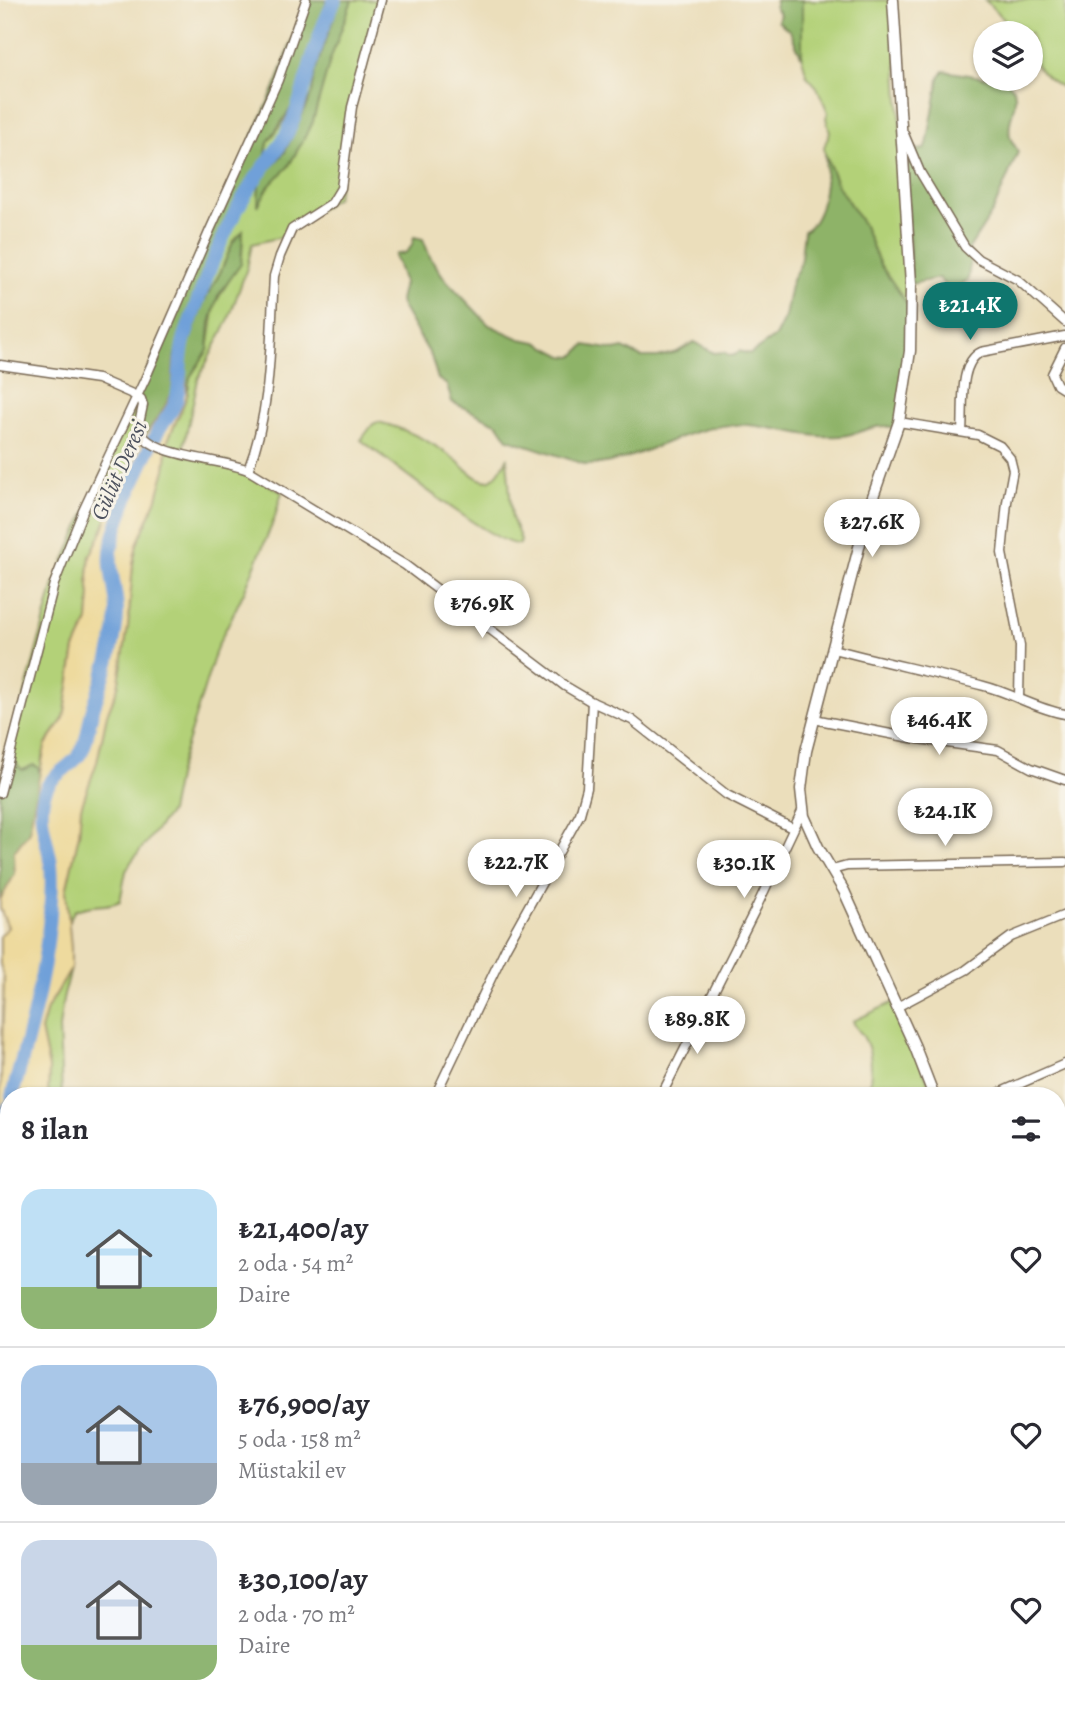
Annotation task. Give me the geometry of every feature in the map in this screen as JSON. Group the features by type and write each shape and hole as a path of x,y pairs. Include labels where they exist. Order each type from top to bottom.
{"street":[{"path":"0,793 27,680 54,584 83,511 278,80 306,0"},
{"path":"248,470 260,433 264,407 274,276 279,256 292,229 332,203 341,188 352,107 381,0"},
{"path":"893,0 912,319 907,377 899,422 870,505 814,719 802,773 803,810 809,830 844,891 930,1087"},
{"path":"901,128 920,172 965,247 978,259 1018,280 1065,322"},
{"path":"962,431 965,375 972,358 981,352 1065,336"},
{"path":"1065,348 1052,374 1057,385 1065,390"},
{"path":"0,365 88,377 137,396 143,405 138,429 147,440 169,450 226,462 248,470 405,565 558,680 592,702 632,720 727,795 792,828"},
{"path":"899,422 978,435 1000,446 1012,464 1002,553 1020,646 1019,698"},
{"path":"833,649 985,687 1039,708 1065,714"},
{"path":"439,1087 506,947 580,814 587,788 592,702"},
{"path":"814,719 911,738 998,750 1031,768 1065,780"},
{"path":"666,1087 803,810"},
{"path":"832,870 861,866 1065,862"},
{"path":"897,1007 965,970 1011,937 1065,915"},
{"path":"1012,1087 1065,1063"}],"green space":[{"path":"306,0 327,0 293,105 268,142 265,159 218,243 179,339 174,359 173,393 143,437 137,396 278,80"},
{"path":"327,0 340,0 317,65 312,93 285,152 274,162 259,185 259,202 276,176 288,167 312,124 330,60 352,0 381,0 352,107 337,197 281,237 252,244 247,268 228,321 198,379 182,454 226,462 282,492 274,520 244,592 217,647 178,772 170,812 131,862 126,871 120,901 74,911 69,922 66,891 79,834 81,807 100,748 107,714 118,687 137,543 156,501 165,469 168,440 187,396 190,377 208,350 215,304 242,258 243,232 233,242 204,302 185,362 174,359 179,339 218,243 265,159 268,142 286,119"},
{"path":"340,0 352,0 330,60 312,124 288,167 269,186 258,206 259,181 285,152 312,93 315,72"},
{"path":"776,0 802,0 802,58 790,31 778,21 780,14 775,8"},
{"path":"802,0 893,0 912,319 879,263 864,226 838,186 825,154 824,147 830,132 826,118 828,112 817,87 807,76 802,58"},
{"path":"985,0 1065,0 1065,89 1043,74 1043,21 1005,21"},
{"path":"944,71 973,76 973,91 1015,93 1009,129 1018,152 993,211 968,250 971,254 968,280 950,292 939,278 911,284 906,140 917,150 925,149 939,78"},
{"path":"825,154 838,186 864,226 879,263 908,305 912,319 897,429 883,426 847,435 826,436 759,426 713,427 624,458 587,465 508,439 498,424 452,402 447,385 438,379 431,356 401,305 404,283 395,256 409,250 414,237 423,239 430,257 445,279 489,325 520,339 537,342 563,356 573,357 585,345 615,350 623,348 641,357 658,357 677,352 694,342 714,353 724,352 730,356 739,351 750,354 775,337 785,317 792,280 800,265 804,231 816,217 823,196"},
{"path":"243,231 241,264 218,296 210,323 208,350 190,377 187,396 187,349 204,302 233,242"},
{"path":"137,396 141,399 143,437 127,475 112,498 103,530 90,556 88,621 75,649 64,718 49,739 42,757 41,772 34,766 23,770 10,751 54,584"},
{"path":"378,422 430,443 481,480 493,479 507,459 512,518 521,540 520,544 508,542 467,518 361,440 373,424"},
{"path":"10,751 18,766 23,770 33,765 38,767 41,777 29,832 14,852 15,874 0,902 0,793"},
{"path":"71,969 59,1028 62,1087 48,1087 49,1068 41,1030 47,1009"},
{"path":"894,1002 931,1087 869,1087 870,1053 864,1037 853,1021"}],"sand":[{"path":"174,359 185,362 187,396 168,440 165,469 156,501 137,544 118,687 107,714 97,762 81,807 79,834 66,891 71,969 47,1009 41,1030 49,1068 48,1087 0,1087 4,978 0,964 0,936 8,927 0,909 0,900 15,874 14,852 29,832 45,746 64,718 75,649 88,621 90,556 103,530 112,498 127,475 137,446 162,412 172,393"}],"waterway":[{"name":"Gülüt Deresi","path":"14,1087 37,999 49,925 51,868 42,820 42,803 47,786 81,753 111,652 117,615 111,563 116,530 138,472 176,401 185,337 215,257 243,199 290,127 321,33 335,0"}]}
